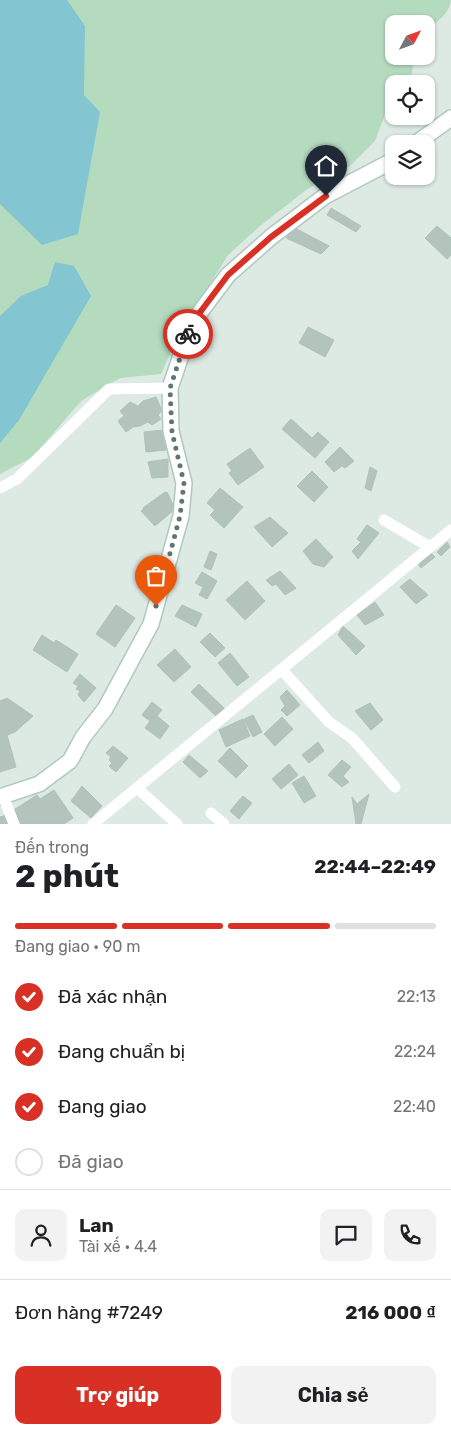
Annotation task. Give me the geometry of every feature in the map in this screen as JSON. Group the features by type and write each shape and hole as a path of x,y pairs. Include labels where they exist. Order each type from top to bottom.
{"street":[{"path":"428,135 451,118"},
{"path":"14,824 2,796 39,784 70,761 83,737 105,708 151,624 180,516 184,483 172,432 170,388 192,323 228,275 271,237 326,196 385,165"},
{"path":"0,488 17,479 109,389 170,388"},
{"path":"384,520 430,547"},
{"path":"93,824 451,530"},
{"path":"282,670 329,722 352,738 395,787"},
{"path":"138,788 177,824"},
{"path":"211,813 224,824"}],"green space":[{"path":"0,0 451,0 448,9 435,24 435,15 385,15 385,65 413,65 411,75 385,75 385,114 375,141 351,165 306,190 260,226 228,255 179,334 161,374 120,378 81,401 33,457 0,474"}],"water":[{"path":"0,0 67,0 85,26 84,95 100,112 78,234 42,245 0,204"},
{"path":"55,262 74,266 91,296 19,420 0,443 0,316 21,296 48,285"}],"building":[{"path":"331,208 361,226 356,232 327,215"},
{"path":"437,226 451,238 451,255 447,259 425,238"},
{"path":"295,228 329,246 321,254 286,238"},
{"path":"308,327 334,340 325,357 299,343"},
{"path":"156,397 162,411 158,415 161,419 152,425 148,422 133,427 126,432 118,421 124,416 120,411 130,402 138,406 143,401"},
{"path":"291,419 312,438 318,432 329,442 315,458 282,429"},
{"path":"163,430 166,450 146,452 144,432"},
{"path":"340,447 354,461 345,468 342,466 334,472 325,462"},
{"path":"250,448 264,467 238,485 229,473 232,471 227,464"},
{"path":"168,459 168,477 152,478 148,462"},
{"path":"370,467 377,471 371,491 365,488"},
{"path":"312,471 328,487 314,502 297,486"},
{"path":"220,488 243,507 224,528 210,515 215,510 207,503"},
{"path":"165,492 174,509 155,524 143,508"},
{"path":"167,492 175,509 155,526 141,511"},
{"path":"270,517 288,533 272,547 254,527"},
{"path":"367,525 379,533 358,559 352,551 361,542 357,539"},
{"path":"316,539 333,557 324,567 313,564 303,551"},
{"path":"447,542 450,547 441,556 437,552"},
{"path":"428,550 435,557 421,568 416,561"},
{"path":"210,551 217,554 211,570 204,567"},
{"path":"280,571 296,588 285,595 276,584 272,586 266,580"},
{"path":"202,572 217,581 207,599 199,595 203,587 195,583"},
{"path":"410,579 428,595 416,604 400,587"},
{"path":"247,581 265,601 245,620 226,600"},
{"path":"375,602 384,615 365,625 357,615"},
{"path":"116,605 135,618 115,647 96,634"},
{"path":"182,605 202,614 196,627 175,616"},
{"path":"343,626 365,646 356,655 338,635"},
{"path":"210,633 225,648 215,657 200,642"},
{"path":"42,635 54,643 56,640 78,654 67,672 33,650"},
{"path":"175,649 191,667 174,682 157,665"},
{"path":"230,653 249,677 237,686 218,663"},
{"path":"80,674 96,688 84,702 78,695 80,691 76,689 78,686 73,683"},
{"path":"199,684 227,711 219,719 191,692"},
{"path":"287,690 300,705 287,716 281,710 285,706 280,697"},
{"path":"7,698 33,716 15,732 7,735 16,767 0,772 0,701"},
{"path":"152,702 162,710 157,716 169,726 160,739 145,728 150,721 142,715"},
{"path":"370,703 383,720 371,730 355,711"},
{"path":"253,715 262,732 253,737 244,719"},
{"path":"282,717 293,729 275,746 264,734"},
{"path":"243,719 250,736 226,747 219,730"},
{"path":"318,742 324,751 309,763 302,755"},
{"path":"113,746 128,758 116,772 109,766 112,763 109,760 111,757 106,753"},
{"path":"230,748 248,766 236,778 218,761"},
{"path":"189,755 208,771 200,778 183,762"},
{"path":"342,760 351,767 343,776 349,782 342,787 328,775"},
{"path":"289,764 298,775 281,789 272,779"},
{"path":"304,776 316,796 304,803 292,783"},
{"path":"82,786 102,806 91,818 71,801"},
{"path":"54,790 73,818 64,824 18,824 12,811 37,795 40,799"},
{"path":"369,794 361,824 356,824 352,797 357,804"},
{"path":"243,796 252,803 239,819 230,811"},
{"path":"6,815 9,824 0,824 0,817"}],"way so far":[{"path":"156,606 180,516 184,483 172,432 170,388 188,334"}],"route":[{"path":"188,334 192,323 228,275 271,237 326,196"}]}
